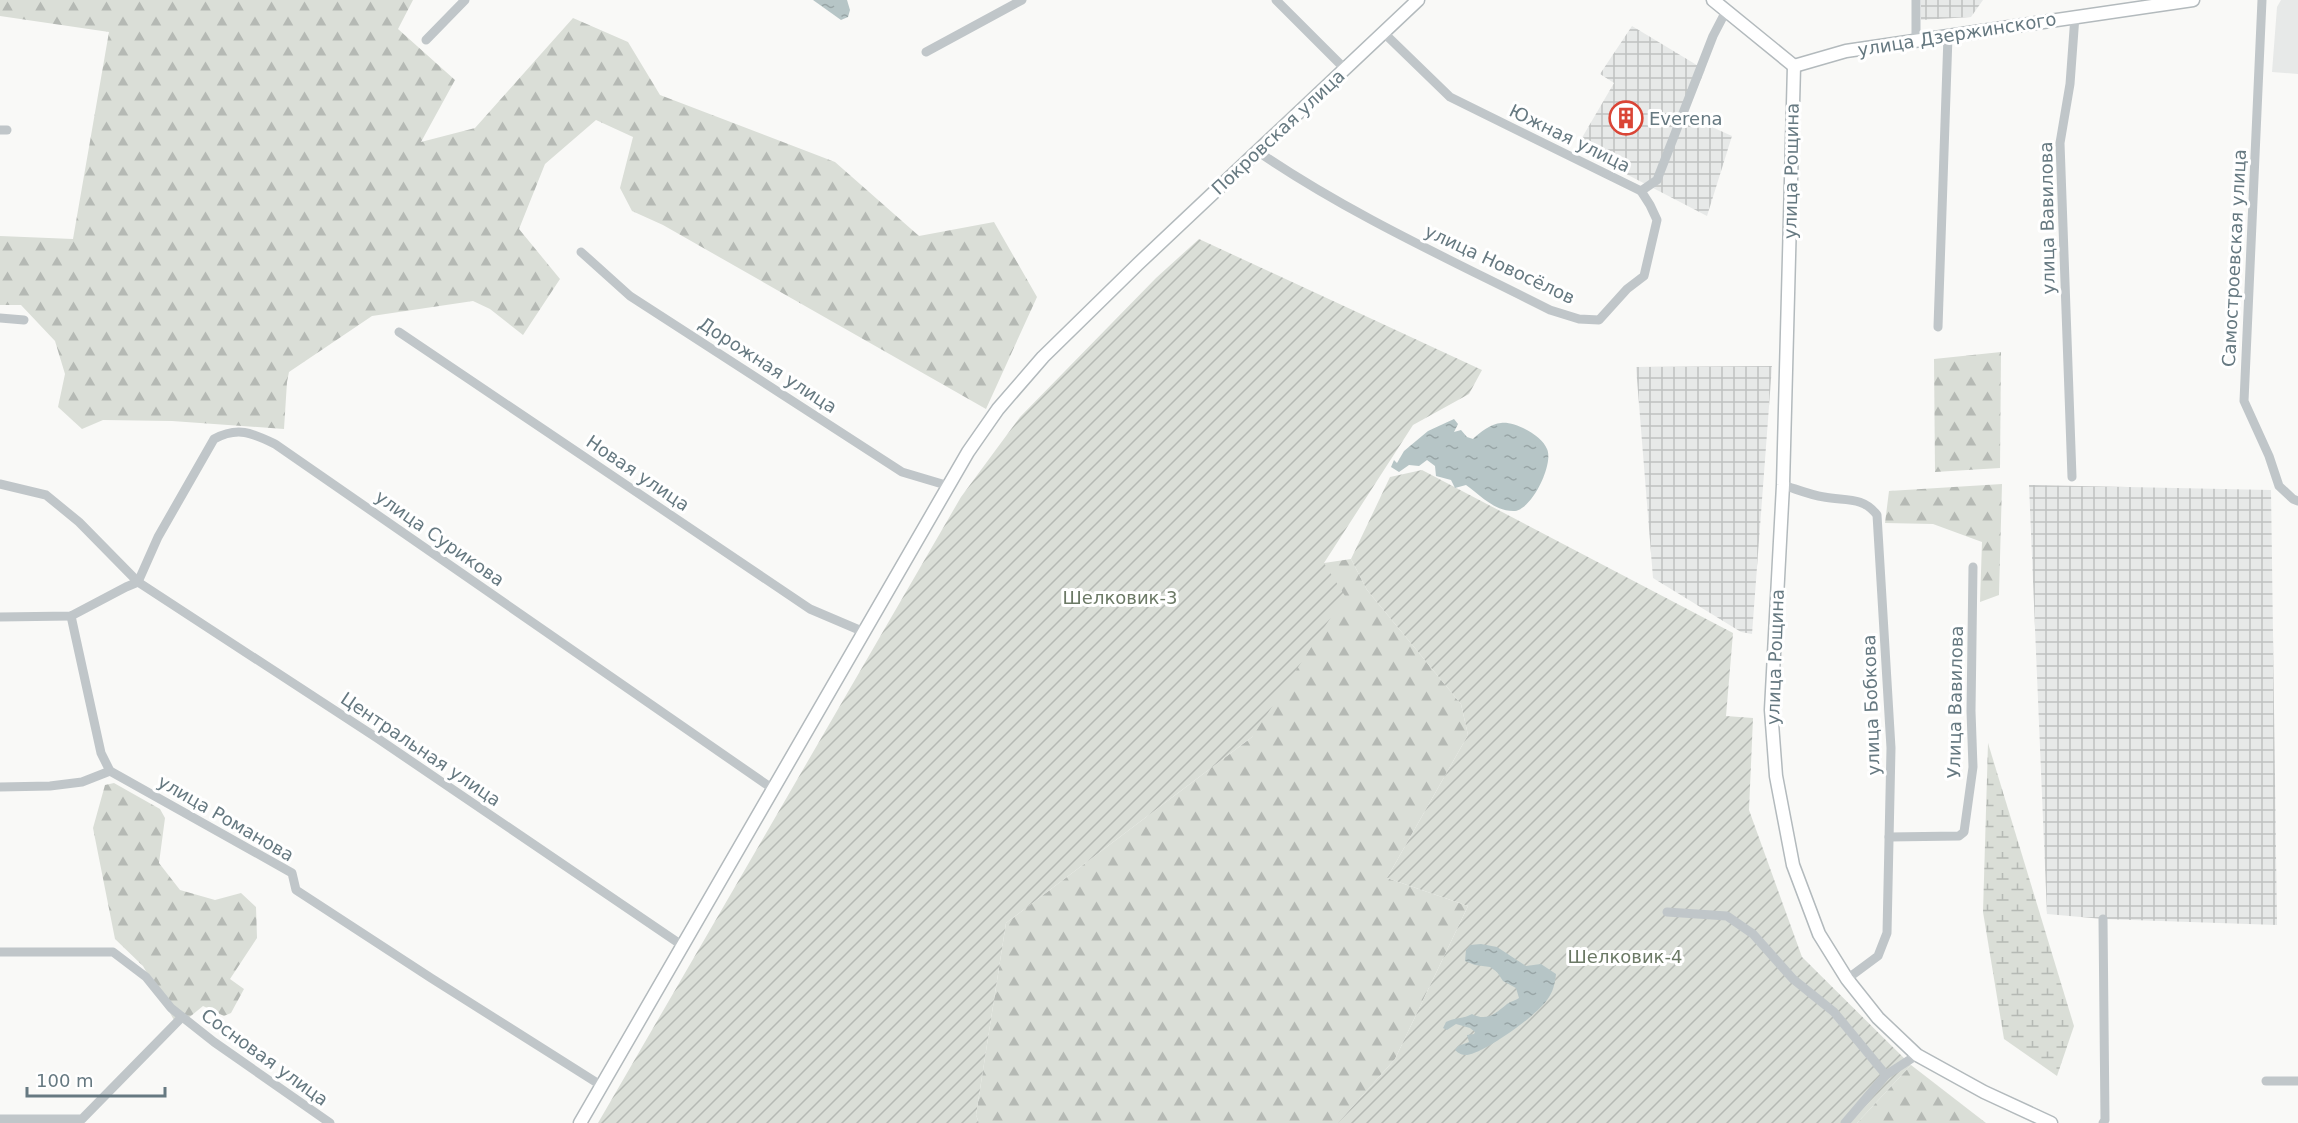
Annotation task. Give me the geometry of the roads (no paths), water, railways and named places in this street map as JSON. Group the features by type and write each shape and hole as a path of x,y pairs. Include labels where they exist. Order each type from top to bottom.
{"street":[{"path":"426,40 465,0"},
{"path":"926,52 1022,0"},
{"path":"1276,0 1345,69"},
{"name":"Покровская улица","path":"580,1123 948,486 998,409 1043,357 1138,264 1418,0"},
{"path":"1713,0 1794,66"},
{"path":"1916,0 1916,40"},
{"name":"улица Дзержинского","path":"1794,66 1846,51 2193,0"},
{"name":"Самостроевская улица","path":"2262,0 2244,401 2270,456 2279,486 2298,501"},
{"name":"Южная улица","path":"1384,33 1450,97 1641,191 1657,180 1713,36 1726,11"},
{"name":"улица Вавилова","path":"2072,477 2060,143 2070,84 2075,16"},
{"path":"1938,327 1948,36"},
{"name":"улица Рощина","path":"1794,66 1783,485 1771,710 1776,776 1793,864 1819,934 1847,979 1878,1018 1917,1055 1984,1092 2051,1123"},
{"name":"улица Новосёлов","path":"1257,151 1291,175 1361,215 1550,310 1579,319 1599,320 1628,289 1644,276 1657,220 1641,191"},
{"name":"Дорожная улица","path":"581,252 630,296 902,471 948,486"},
{"path":"0,318 24,320"},
{"name":"Новая улица","path":"399,332 810,609 864,632"},
{"name":"улица Сурикова","path":"138,582 158,537 214,439 229,431 256,435 275,444 773,789"},
{"name":"Центральная улица","path":"0,484 46,495 80,522 138,582 377,738 683,946"},
{"name":"улица Бобкова","path":"1783,485 1824,497 1848,499 1869,505 1877,515 1891,748 1887,933 1878,956 1847,979"},
{"name":"Улица Вавилова","path":"1889,837 1959,836 1964,832 1973,767 1971,711 1973,567"},
{"path":"0,617 71,616 126,586 138,582"},
{"path":"0,787 50,786 82,782 110,771 101,753 71,616"},
{"name":"улица Романова","path":"110,771 292,873 296,890 602,1086"},
{"path":"1667,912 1727,916 1753,934 1793,979 1834,1012 1886,1076"},
{"path":"2103,919 2105,1120 2103,1123"},
{"name":"Сосновая улица","path":"0,952 113,952 146,977 171,1008 182,1017 330,1123"},
{"path":"0,1119 82,1119 182,1017"},
{"path":"1845,1123 1886,1076 1917,1055"},
{"path":"2266,1081 2298,1081"}],"water":[{"path":"813,0 847,0 850,10 848,17 841,20"},
{"path":"1454,419 1458,424 1454,432 1461,430 1467,437 1473,439 1490,426 1507,423 1527,430 1544,444 1548,456 1544,475 1528,503 1522,508 1515,511 1501,509 1466,485 1455,488 1451,480 1436,476 1435,466 1427,460 1419,466 1409,465 1399,472 1391,467 1394,460 1397,463 1404,451 1428,431"},
{"path":"1481,944 1497,947 1526,966 1541,964 1556,974 1556,978 1549,997 1533,1015 1486,1048 1464,1055 1455,1050 1458,1046 1469,1042 1467,1035 1475,1032 1456,1024 1447,1030 1443,1028 1446,1022 1472,1014 1487,1017 1519,998 1516,988 1503,981 1490,967 1465,961 1466,950 1470,945"}],"place":[{"name":"Everena","path":"1626,118"}],"park label":[{"name":"Шелковик-3","path":"1120,597"},
{"name":"Шелковик-4","path":"1625,956"}]}
